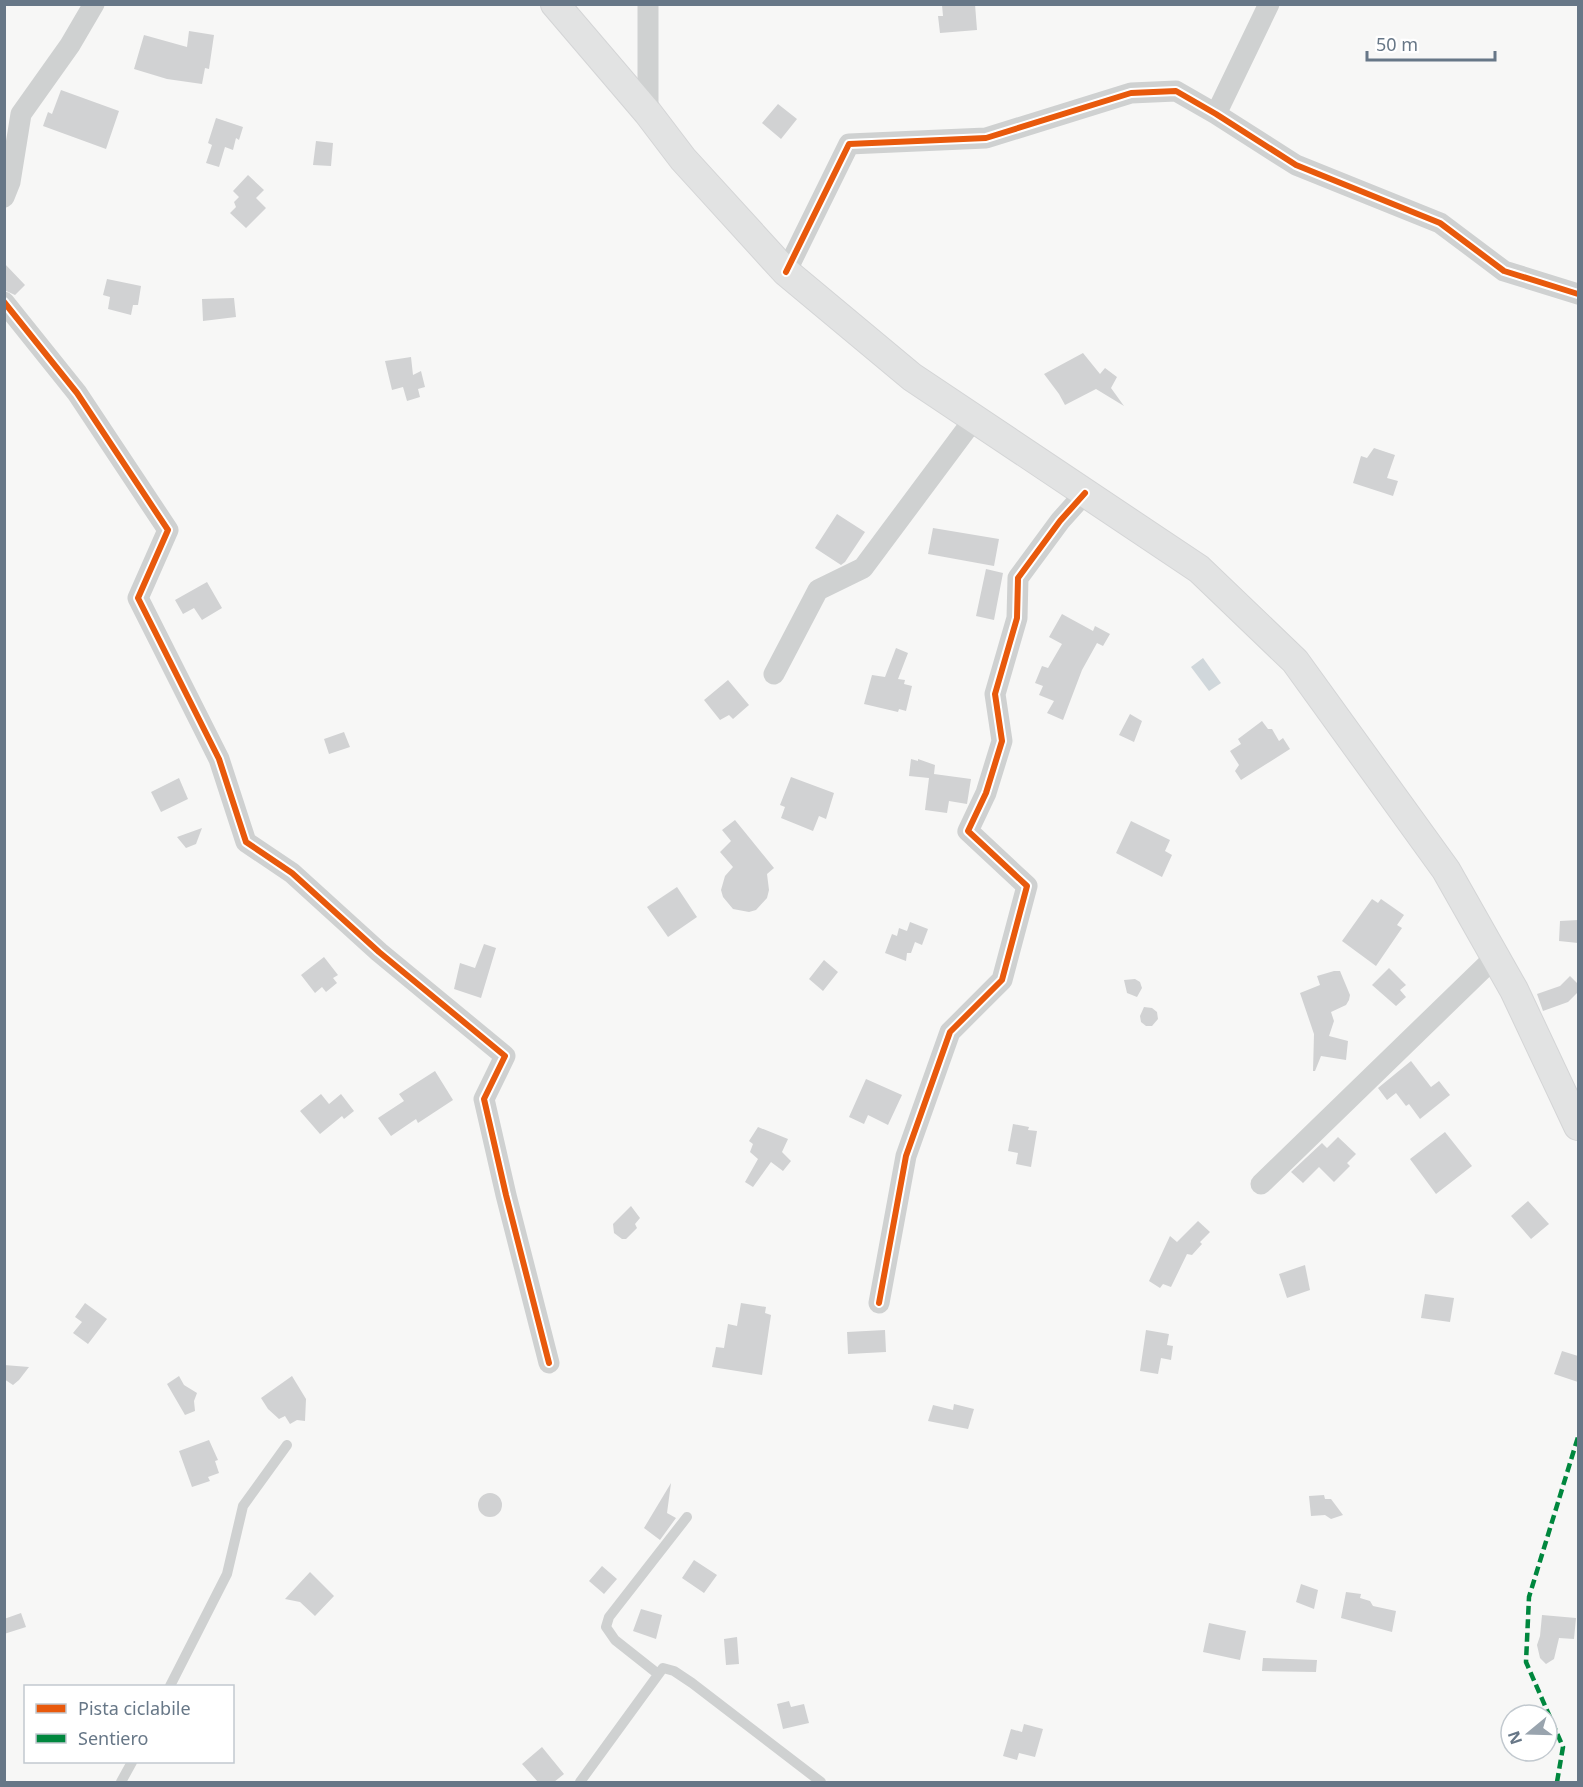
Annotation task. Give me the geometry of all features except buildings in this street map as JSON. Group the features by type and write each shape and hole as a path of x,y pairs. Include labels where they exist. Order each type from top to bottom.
{"main road":[{"path":"555,4 648,113 682,159 786,272 912,377 1199,569 1295,661 1446,870 1514,990 1578,1126"}],"street":[{"path":"4,197 10,182 21,114 70,45 94,4"},
{"path":"648,4 648,113"},
{"path":"1216,114 1269,4"},
{"path":"786,272 849,144 986,138 1131,93 1176,91 1296,165 1440,223 1504,271 1578,294"},
{"path":"4,302 77,393 168,530 138,598 219,759 246,842 292,873 379,952 505,1056 484,1099 549,1364"},
{"path":"774,674 818,590 863,568 974,419"},
{"path":"879,1302 906,1156 950,1032 1002,980 1027,885 968,831 986,793 1002,741 995,694 1017,618 1018,578 1060,521 1085,493"},
{"path":"1261,1184 1495,957"}],"lane":[{"path":"171,1685 227,1574 243,1506 287,1445"},
{"path":"658,1674 615,1640 606,1627 609,1617 687,1517"},
{"path":"580,1782 663,1668 674,1671 692,1683 821,1782"},
{"path":"121,1782 131,1763"}],"shaded area":[{"path":"1203,658 1221,683 1209,691 1191,667"}],"marked path":[{"path":"1557,1782 1563,1747 1526,1662 1529,1597 1578,1437"}],"cycle path":[{"path":"786,272 849,144 986,138 1131,93 1176,91 1296,165 1440,223 1504,271 1578,294"},
{"path":"4,302 77,393 168,530 138,598 219,759 246,842 292,873 379,952 505,1056 484,1099 549,1363"},
{"path":"879,1303 906,1156 950,1032 1002,980 1027,886 968,831 986,793 1002,741 995,694 1017,618 1018,578 1060,521 1085,493"}]}
